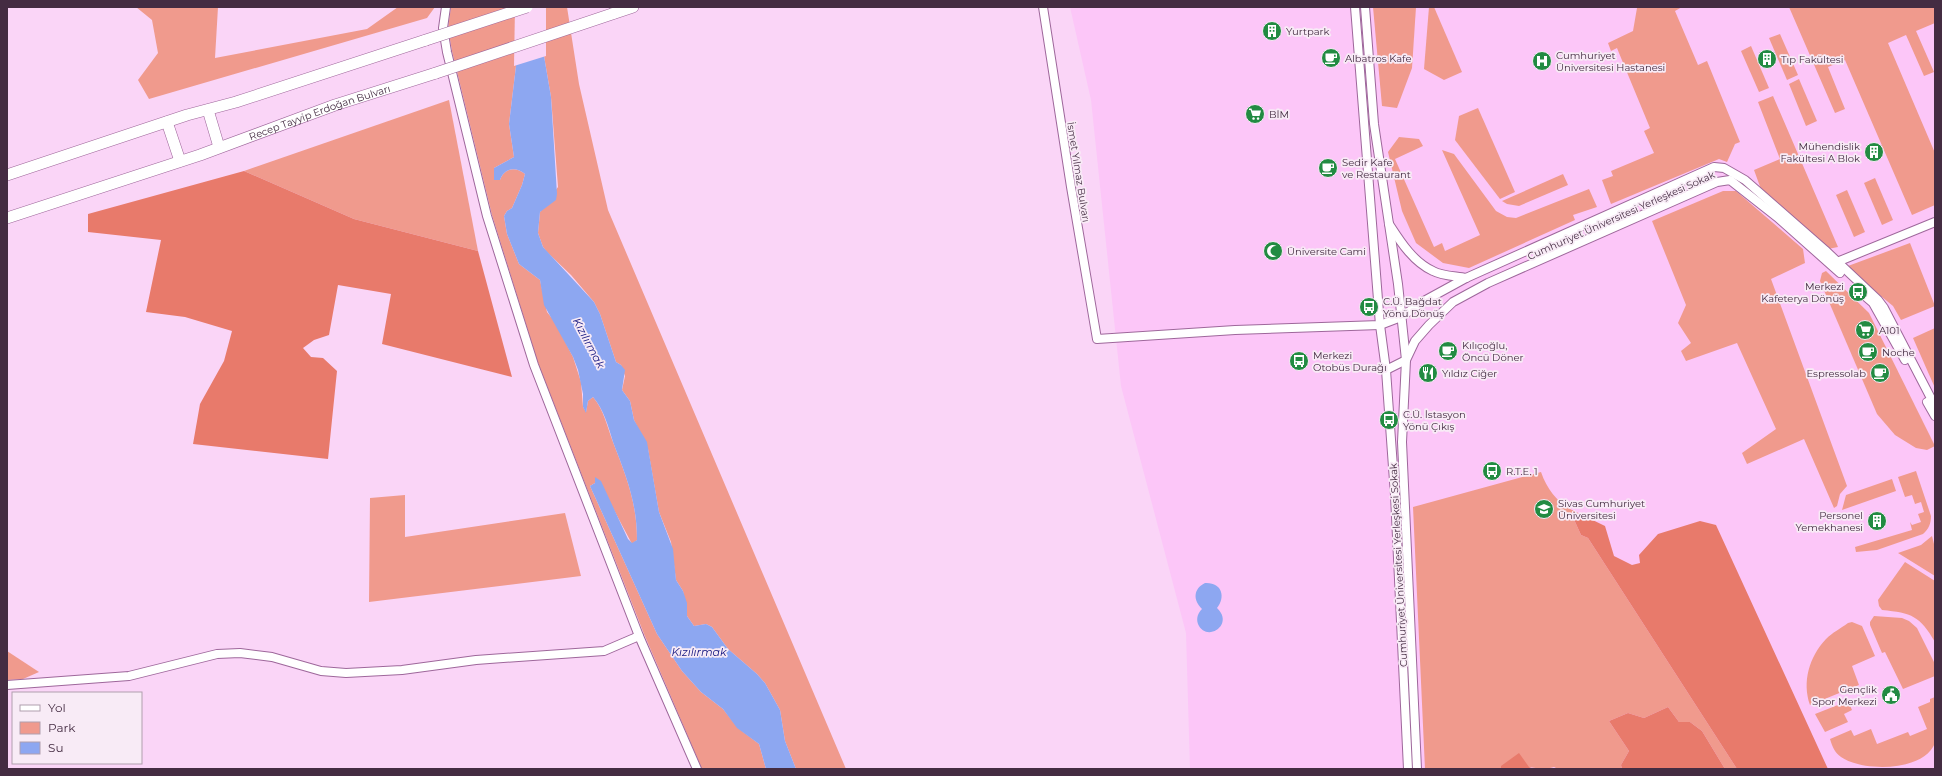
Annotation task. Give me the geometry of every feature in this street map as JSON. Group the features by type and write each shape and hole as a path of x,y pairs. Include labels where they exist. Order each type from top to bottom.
{"street":[{"path":"446,7 443,28 447,52 489,224 534,365 639,636 697,769"},
{"path":"7,175 167,122 527,7"},
{"name":"Recep Tayyip Erdoğan Bulvarı","path":"7,218 200,155 335,105 436,74 633,7"},
{"name":"İsmet Yılmaz Bulvarı","path":"1043,7 1071,187 1097,339"},
{"name":"Cumhuriyet Üniversitesi Yerleşkesi Sokak","path":"1355,7 1380,325 1386,370 1395,495 1408,769"},
{"name":"Cumhuriyet Üniversitesi Yerleşkesi Sokak","path":"1365,7 1374,124 1406,360 1402,442 1417,769"},
{"path":"208,110 219,147"},
{"path":"167,122 180,161"},
{"name":"Cumhuriyet Üniversitesi Yerleşkesi Sokak","path":"1097,339 1234,330 1380,325 1401,317 1424,301 1466,278 1714,167 1724,168 1745,180 1837,262 1884,308 1935,406"},
{"name":"Cumhuriyet Üniversitesi Yerleşkesi Sokak","path":"1406,360 1415,341 1428,325 1453,302 1488,283 1717,182 1730,180 1783,222 1873,303 1935,416"},
{"name":"Cumhuriyet Üniversitesi Yerleşkesi Sokak","path":"1388,222 1404,247 1419,262 1433,272 1466,278"},
{"path":"1837,262 1935,222"},
{"path":"1386,370 1406,360"},
{"path":"7,685 129,676 217,654 240,653 272,657 321,671 346,673 402,670 476,660 604,651 639,636"}],"shaded area":[{"name":"Sivas Cumhuriyet Üniversitesi","path":"1070,7 1935,7 1935,769 1190,769 1186,633 1121,386 1091,100"},
{"path":"244,171 354,219 478,251 512,377 382,344 391,294 338,285 329,335 314,340 303,348 311,357 323,358 337,371 328,459 193,444 200,404 224,361 232,331 185,317 146,312 161,240 88,232 88,214"},
{"path":"1572,510 1605,526 1614,556 1632,565 1640,563 1639,555 1658,534 1700,521 1716,525 1828,769 1737,769 1588,538 1581,535 1572,515"},
{"path":"1668,707 1679,722 1690,722 1702,731 1725,769 1622,769 1621,765 1629,751 1609,721 1628,713 1644,718"},
{"path":"1519,753 1529,767 1534,769 1501,769 1501,766"}],"green space":[{"path":"136,7 218,7 215,58 367,29 398,7 435,7 427,18 149,99 138,80 158,53 152,20"},
{"path":"451,7 517,7 516,66 509,124 514,157 494,168 494,180 500,180 504,173 514,169 522,171 525,174 512,208 507,211 504,216 507,234 519,264 540,280 547,312 555,322 573,357 581,382 583,407 586,412 588,401 593,397 605,418 633,501 637,526 637,540 632,544 605,493 595,483 590,486 657,634 682,671 701,692 723,709 738,728 759,744 766,769 702,769 644,634 538,363 492,215 452,51 448,28"},
{"path":"544,7 567,7 579,84 608,210 846,769 796,769 785,741 780,710 765,683 757,674 728,649 712,627 706,624 694,626 687,616 683,591 676,580 671,542 659,512 648,449 634,420 630,401 622,390 625,376 621,365 616,362 600,314 594,302 571,275 547,252 543,247 538,233 540,212 558,187 551,97 544,56"},
{"path":"1373,7 1416,7 1412,68 1397,108 1382,106"},
{"path":"1429,7 1434,7 1462,72 1444,80 1424,69"},
{"path":"1682,7 1675,11 1698,65 1707,61 1740,142 1735,144 1727,162 1719,159 1611,204 1602,180 1613,176 1611,171 1654,153 1644,131 1650,128 1617,48 1611,51 1608,43 1633,31 1637,8"},
{"path":"1789,7 1935,7 1935,23 1916,31 1934,72 1924,76 1906,35 1888,43 1935,153 1935,205 1912,215 1845,60 1828,67 1845,109 1835,113"},
{"path":"1780,34 1798,75 1787,80 1769,38"},
{"path":"1751,46 1769,88 1759,92 1741,51"},
{"path":"1799,79 1817,121 1806,126 1789,84"},
{"path":"1773,96 1838,247 1828,249 1762,192 1754,170 1780,159 1758,102"},
{"path":"449,100 478,251 354,219 244,171"},
{"path":"1478,108 1515,192 1500,199 1455,140 1459,116"},
{"path":"1399,137 1419,139 1423,146 1395,159 1434,247 1442,243 1445,251 1480,235 1442,150 1454,154 1496,211 1507,217 1516,218 1589,189 1597,207 1573,215 1575,220 1469,268 1443,263 1416,243 1402,211 1388,152"},
{"path":"1563,174 1568,185 1519,206 1507,204 1502,201"},
{"path":"1875,178 1893,220 1882,225 1864,183"},
{"path":"1847,190 1865,232 1854,237 1836,195"},
{"path":"1723,191 1736,191 1803,249 1805,263 1771,279 1847,486 1840,494 1837,506 1834,508 1804,439 1747,464 1742,453 1776,429 1737,343 1686,361 1681,351 1691,343 1678,323 1686,305 1652,221"},
{"path":"1910,243 1935,306 1901,320 1893,306 1854,274 1848,266"},
{"path":"1826,271 1869,313 1935,446 1927,450 1916,448 1895,435 1877,414 1820,281 1822,273"},
{"path":"1935,328 1935,388 1913,338"},
{"path":"1916,471 1931,516 1927,530 1923,534 1877,550 1856,552 1855,547 1912,530 1910,522 1912,525 1921,522 1918,514 1924,512 1921,502 1915,504 1912,495 1905,497 1898,477"},
{"path":"1541,472 1546,484 1557,499 1572,510 1572,515 1581,535 1588,538 1737,769 1725,769 1702,731 1690,722 1679,722 1668,707 1644,718 1628,713 1609,721 1629,751 1621,765 1622,769 1558,769 1554,767 1544,769 1521,766 1501,766 1501,769 1425,769 1413,507"},
{"path":"1892,479 1896,491 1842,510 1846,495"},
{"path":"405,495 405,537 565,513 581,576 369,602 370,498"},
{"path":"1932,536 1935,548 1935,576 1898,553 1921,545"},
{"path":"1905,562 1935,581 1935,642 1925,626 1914,617 1882,610 1879,606 1878,600"},
{"path":"1874,616 1902,618 1909,621 1917,628 1935,664 1935,676 1903,689 1885,652 1882,653 1870,625 1870,622"},
{"path":"1852,622 1862,626 1875,656 1852,666 1859,685 1810,705 1807,679 1811,662 1815,654 1828,637 1848,623"},
{"path":"7,651 39,672 23,679 7,680"},
{"path":"1935,697 1935,743 1929,753 1919,760 1892,766 1877,767 1863,765 1851,762 1841,757 1833,747 1830,739 1851,730 1854,736 1871,729 1877,744 1908,732 1910,736 1927,729 1918,707 1930,702 1930,699"},
{"path":"1848,701 1852,710 1844,714 1848,722 1825,732 1815,714"}],"water":[{"name":"Kızılırmak","path":"516,53 544,56 551,97 557,194 556,200 540,212 538,233 543,247 594,302 600,314 616,362 625,370 622,390 630,401 634,420 647,442 659,512 673,549 676,580 683,591 687,603 687,616 694,626 706,624 712,627 728,649 757,674 765,683 780,710 785,741 796,769 766,769 759,744 737,728 723,709 701,692 682,671 657,634 590,486 595,483 595,477 601,481 628,539 632,543 637,540 637,526 633,501 605,418 593,397 588,401 586,413 583,407 583,394 578,370 573,357 544,305 540,280 519,264 507,234 504,216 507,211 512,208 525,174 522,171 514,169 504,173 500,180 494,180 494,168 514,157 509,124 516,66"},
{"path":"1205,583 1215,585 1219,588 1222,595 1220,604 1217,608 1222,614 1223,620 1221,626 1212,632 1207,632 1202,629 1197,622 1199,612 1202,609 1197,602 1196,591"}],"pier":[{"path":"515,7 546,7 546,56 514,66"}],"place":[{"name":"Yurtpark","path":"1272,31"},
{"name":"Albatros Kafe","path":"1331,58"},
{"name":"Tıp Fakültesi","path":"1767,59"},
{"name":"Cumhuriyet Üniversitesi Hastanesi","path":"1542,61"},
{"name":"BİM","path":"1255,114"},
{"name":"Mühendislik Fakültesi A Blok","path":"1874,152"},
{"name":"Sedir Kafe ve Restaurant","path":"1328,168"},
{"name":"Üniversite Cami","path":"1273,251"},
{"name":"Merkezi Kafeterya Dönüş","path":"1858,292"},
{"name":"C.Ü. Bağdat Yönü Dönüş","path":"1369,307"},
{"name":"A101","path":"1865,330"},
{"name":"Kılıçoğlu, Öncü Döner","path":"1448,351"},
{"name":"Noche","path":"1868,352"},
{"name":"Merkezi Otobüs Durağı","path":"1299,361"},
{"name":"Yıldız Ciğer","path":"1428,373"},
{"name":"Espressolab","path":"1880,373"},
{"name":"C.Ü. İstasyon Yönü Çıkış","path":"1389,420"},
{"name":"R.T.E. 1","path":"1492,471"},
{"name":"Sivas Cumhuriyet Üniversitesi","path":"1544,509"},
{"name":"Personel Yemekhanesi","path":"1877,521"},
{"name":"Gençlik Spor Merkezi","path":"1891,695"}]}
